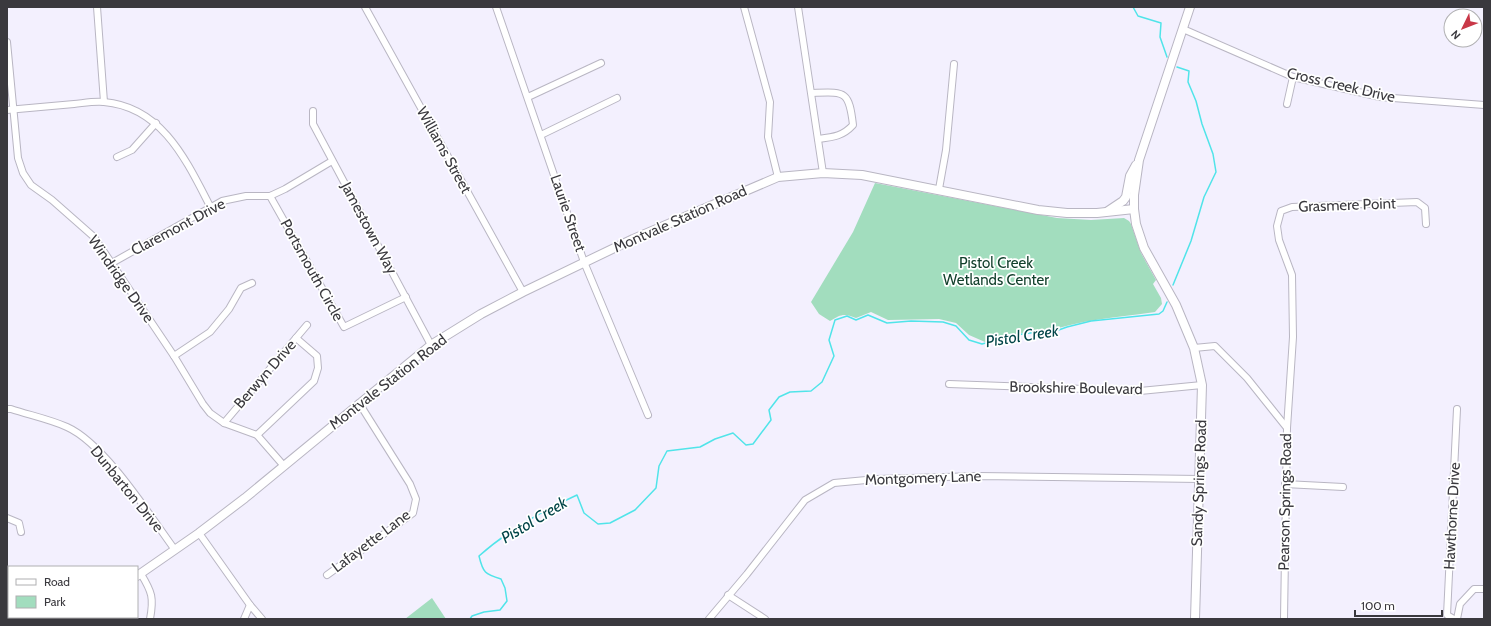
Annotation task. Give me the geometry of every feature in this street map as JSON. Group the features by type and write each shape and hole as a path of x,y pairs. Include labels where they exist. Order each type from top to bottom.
{"street":[{"path":"97,7 104,102"},
{"name":"Williams Street","path":"365,7 523,292"},
{"name":"Laurie Street","path":"496,7 584,262 648,415"},
{"path":"744,7 770,102 768,137 778,177"},
{"path":"798,7 823,173"},
{"path":"1190,7 1139,160 1135,178 1134,209 1136,224 1144,248 1176,305 1194,348"},
{"name":"Cross Creek Drive","path":"1183,29 1292,77 1380,97 1484,105"},
{"name":"Windridge Drive","path":"7,42 10,109 18,158 23,173 31,185 57,204 94,237 174,356 203,404 210,412 224,423 257,435 284,466"},
{"path":"528,97 601,63"},
{"path":"939,189 946,150 954,64"},
{"path":"1288,104 1292,77"},
{"path":"812,93 841,94 848,98 854,125 846,133 818,139"},
{"path":"541,135 618,98"},
{"path":"10,109 104,102 130,107 144,114 156,124 177,148 191,169 211,208"},
{"name":"Jamestown Way","path":"313,111 313,124 431,345"},
{"path":"117,157 132,150 156,124"},
{"path":"1108,212 1126,197 1130,176 1139,160"},
{"name":"Claremont Drive","path":"112,263 222,201 246,196 270,196 332,161"},
{"name":"Montvale Station Road","path":"139,575 199,533 245,498 431,345 481,314 584,262 632,239 778,177 823,173 862,175 939,189 1038,210 1067,213 1097,213 1134,209"},
{"name":"Portsmouth Circle","path":"270,196 344,327 406,297"},
{"name":"Grasmere Point","path":"1287,428 1294,337 1292,275 1279,240 1277,226 1281,211 1292,207 1417,202 1425,208 1426,224"},
{"path":"174,356 210,332 229,309 241,288 252,283"},
{"name":"Berwyn Drive","path":"224,423 307,325"},
{"path":"257,435 314,381 318,368 317,356 296,338"},
{"name":"Pearson Springs Road","path":"1194,348 1215,346 1247,378 1287,428 1284,619"},
{"name":"Sandy Springs Road","path":"1194,348 1202,386 1195,619"},
{"name":"Brookshire Boulevard","path":"949,384 1140,391 1202,386"},
{"name":"Lafayette Lane","path":"327,575 413,513 416,498 410,484 359,403"},
{"name":"Dunbarton Drive","path":"7,409 68,427 90,442 119,474 175,550"},
{"name":"Hawthorne Drive","path":"1454,619 1447,615 1456,409"},
{"name":"Montgomery Lane","path":"708,619 747,574 805,500 834,483 877,479 978,476 1200,479"},
{"path":"1285,484 1343,487"},
{"path":"7,518 19,523 21,532"},
{"path":"199,533 250,605 262,619"},
{"path":"139,575 151,590 152,608 150,619"},
{"path":"1458,619 1460,604 1474,589 1484,589"},
{"path":"728,595 765,619"},
{"path":"244,619 250,605"}],"green space":[{"name":"Pistol Creek Wetlands Center","path":"875,183 1057,218 1091,220 1124,218 1131,224 1141,253 1156,280 1153,284 1161,298 1162,304 1155,312 1085,322 1058,328 1044,333 1037,330 985,342 969,335 956,323 939,319 888,320 871,312 856,318 843,315 830,321 819,314 811,302 853,232"},
{"path":"432,598 446,619 405,619"},
{"path":"36,618 78,619 37,619"}],"waterway":[{"name":"Pistol Creek","path":"1133,7 1138,16 1161,23 1160,37 1167,57"},
{"name":"Pistol Creek","path":"1173,285 1191,241 1204,197 1216,172 1213,154 1202,124 1196,101 1188,82 1189,71 1177,67"},
{"name":"Pistol Creek","path":"470,619 472,616 484,612 500,610 507,601 505,588 501,579 491,576 486,572 482,566 479,556 514,529 577,495 584,513 598,524 610,523 635,510 656,488 659,466 667,451 700,447 715,439 733,433 746,445 753,444 771,420 769,410 779,397 790,392 811,391 822,382 834,356 829,340 835,320 847,316 856,320 868,315 887,323 911,321 943,322 956,326 969,340 982,344 1016,335 1037,332 1042,336 1067,327 1091,321 1159,314 1163,311 1167,302"}]}
